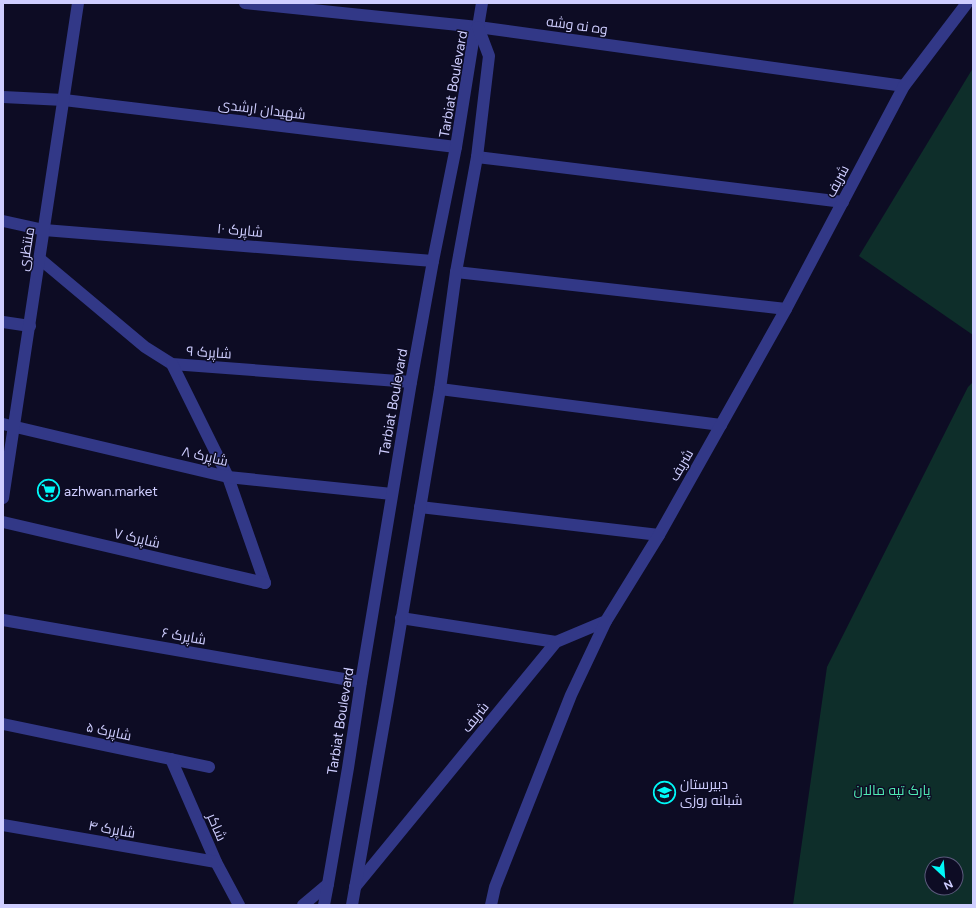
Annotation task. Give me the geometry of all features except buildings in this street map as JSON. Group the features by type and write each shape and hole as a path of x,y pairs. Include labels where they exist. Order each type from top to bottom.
{"street":[{"name":"منتظری","path":"3,498 9,425 30,326 78,3"},
{"name":"وه نه وشه","path":"245,3 478,26 904,86"},
{"path":"478,26 482,3"},
{"name":"شریف","path":"355,887 556,642 606,621 659,535 786,309 904,86 967,3"},
{"name":"Tarbiat Boulevard","path":"324,905 432,261 456,148 474,35 478,26"},
{"name":"Tarbiat Boulevard","path":"352,905 440,389 456,272 476,157 489,56 478,26"},
{"name":"شهیدان ارشدی","path":"3,97 64,100 456,148"},
{"path":"476,157 843,202"},
{"name":"شاپرک ۱۰","path":"3,221 44,230 432,261"},
{"name":"شاپرک ۹","path":"40,259 145,347 172,364 412,382"},
{"path":"456,272 786,309"},
{"path":"3,322 30,326"},
{"path":"172,364 228,477"},
{"path":"440,389 721,425"},
{"name":"شاپرک ۸","path":"9,425 228,477 392,494"},
{"name":"شاپرک ۷","path":"3,522 265,583 228,477"},
{"path":"420,507 659,535"},
{"path":"401,618 556,642"},
{"name":"شاپرک ۶","path":"3,620 361,682"},
{"path":"491,905 495,887 568,703 606,621"},
{"name":"شاپرک ۵","path":"3,724 209,767"},
{"name":"شاکر","path":"171,759 216,862 239,905"},
{"name":"شاپرک ۴","path":"3,825 216,862"},
{"path":"303,905 328,884"}],"green space":[{"path":"973,68 973,335 859,256"},
{"name":"پارک تپه مالان","path":"973,382 973,905 793,905 827,667 968,387"}],"place":[{"name":"azhwan.market","path":"48,491"},
{"name":"دبیرستان شبانه روزی","path":"665,792"}]}
